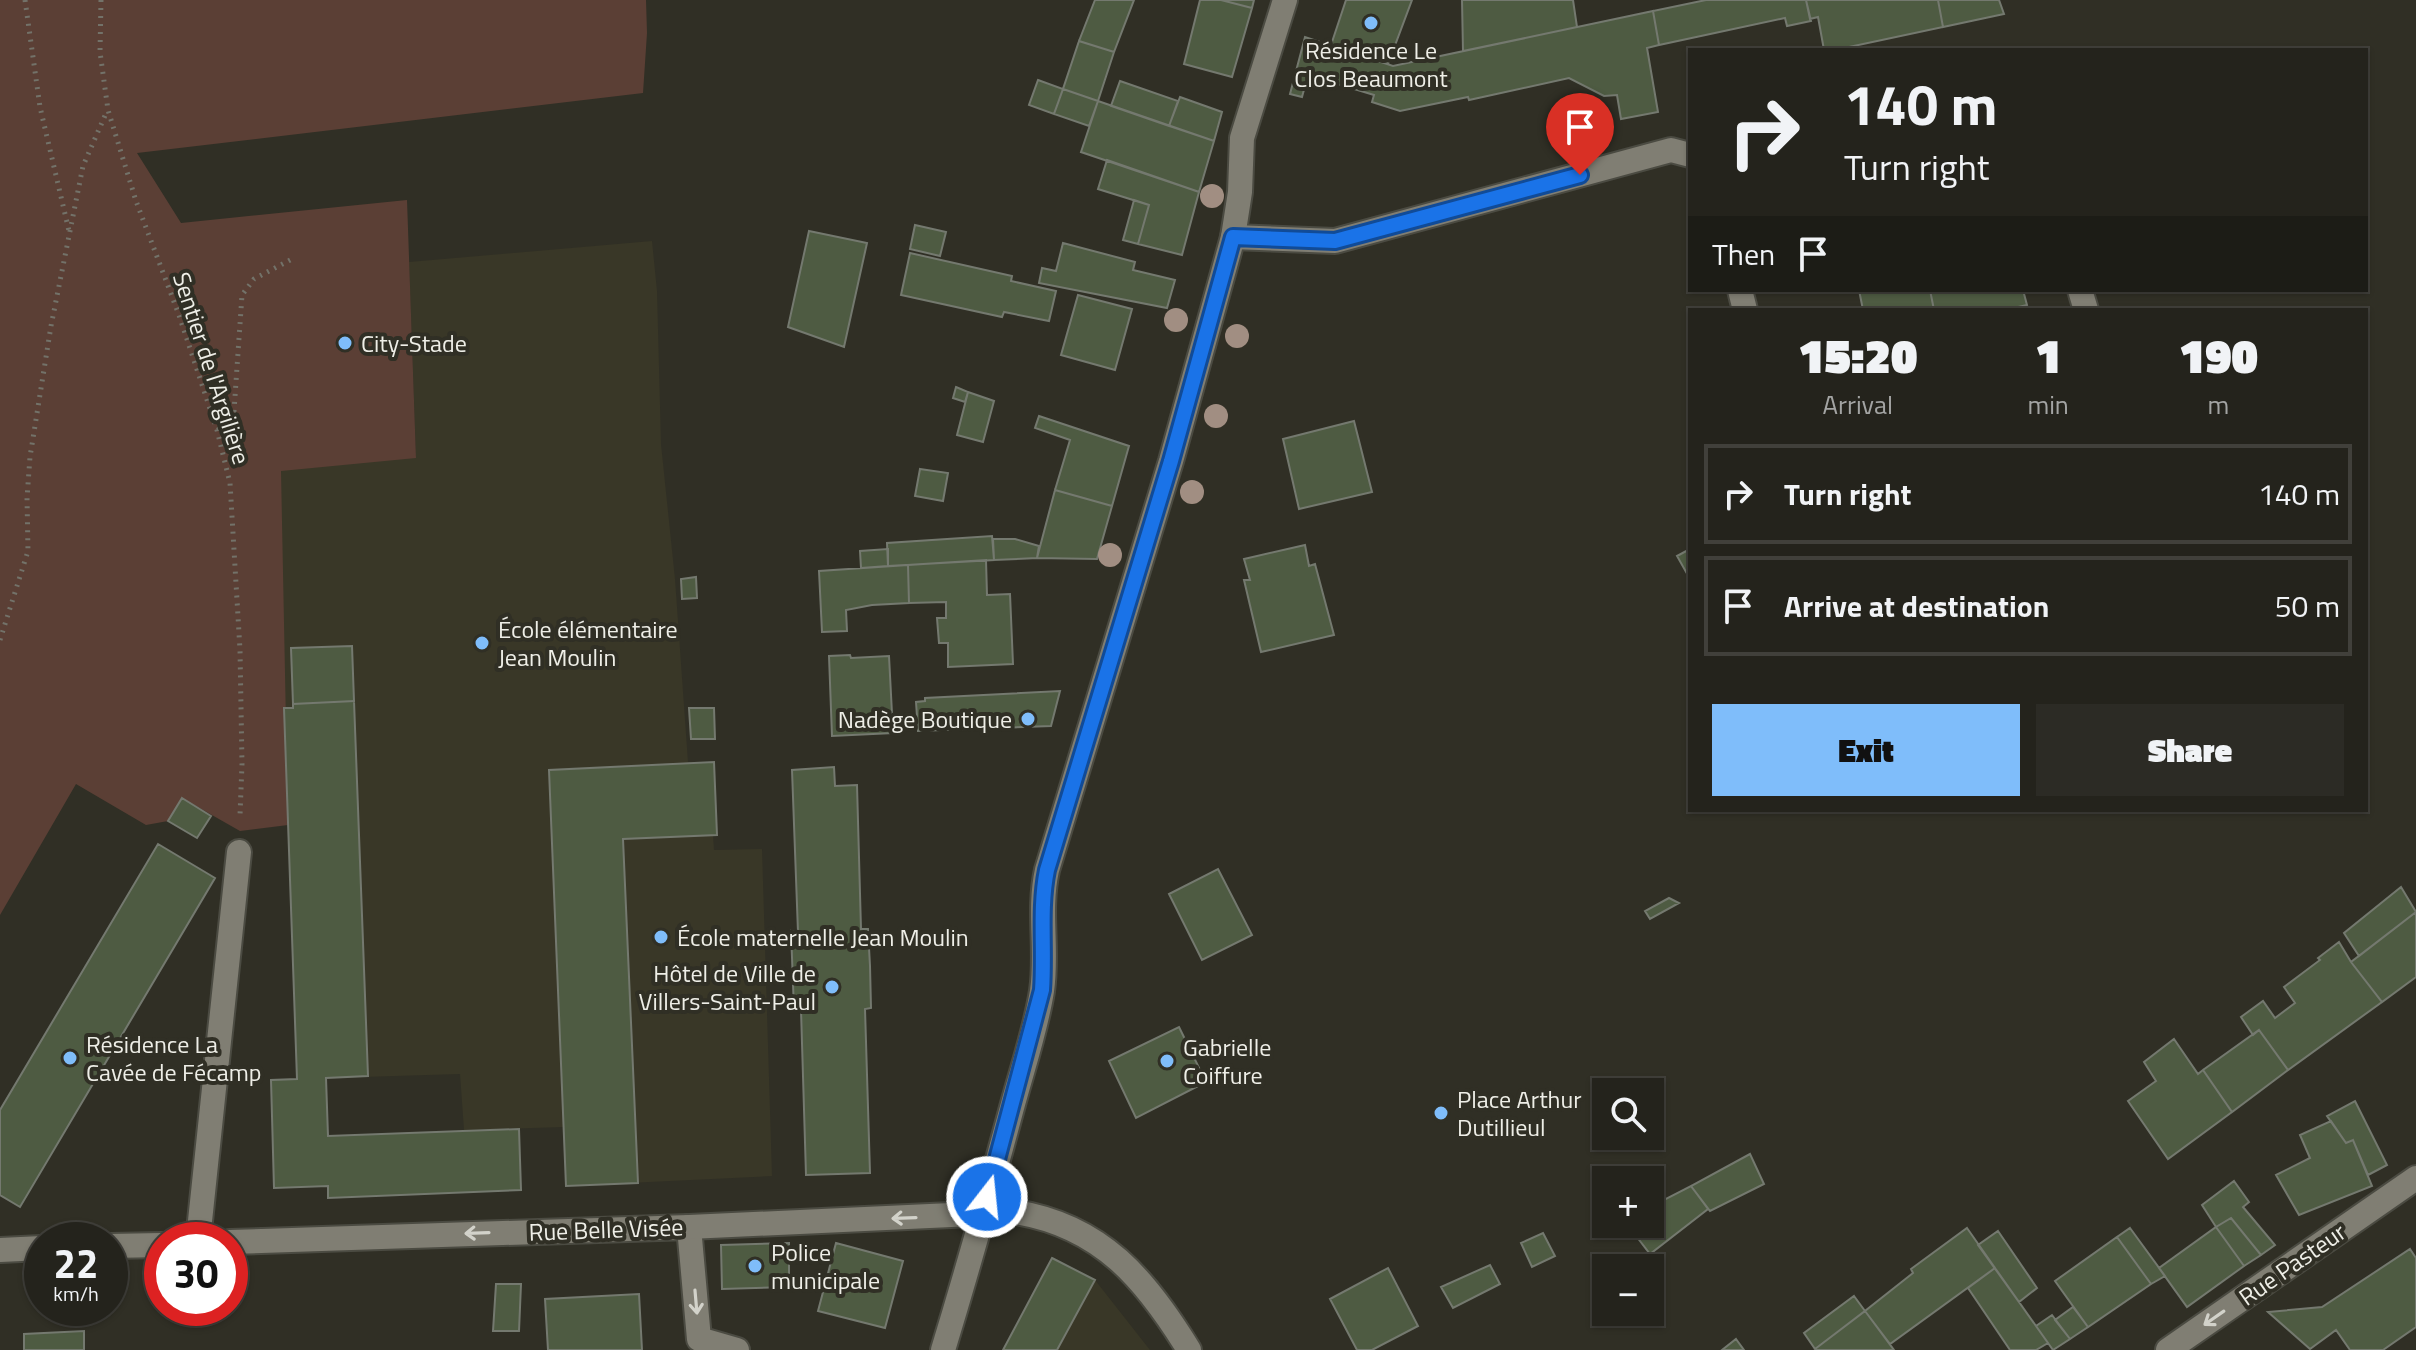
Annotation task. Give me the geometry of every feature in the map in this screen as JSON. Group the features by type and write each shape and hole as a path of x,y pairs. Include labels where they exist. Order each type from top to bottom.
{"street":[{"path":"943,1350 1042,990 1042,895 1047,870 1171,461 1233,237 1240,192 1242,138 1285,0"},
{"path":"1233,237 1335,241 1671,150 1688,154"},
{"path":"200,1222 239,852"},
{"name":"Rue Pasteur","path":"2168,1350 2416,1178"},
{"name":"Rue Belle Visée","path":"248,1241 689,1227 1016,1212 1060,1222 1084,1234 1126,1266 1160,1305 1189,1350"},
{"path":"689,1227 699,1339 737,1350"},
{"path":"0,1250 24,1249"}],"path":[{"path":"25,0 40,107 70,233"},
{"name":"Sentier de l'Argilière","path":"101,0 100,52 108,110 136,201 179,315 217,430 230,483 240,650 242,764 239,852"},
{"path":"0,640 28,551 30,457 51,326 83,166 108,110"},
{"path":"217,430 234,411 242,295 254,279 292,259"}],"shaded area":[{"path":"0,0 646,0 647,33 643,93 137,153 181,223 407,200 416,458 281,471 288,825 240,831 182,798 168,821 146,825 76,784 0,915"},
{"name":"École élémentaire Jean Moulin","path":"652,241 657,291 661,444 675,579 688,762 714,762 717,835 713,835 714,850 762,849 772,1176 566,1186 564,1127 464,1130 460,1074 297,1079 284,708 280,470 416,457 409,262"},
{"path":"1052,1258 1095,1280 1150,1350 1003,1350"}],"building":[{"path":"1095,0 1134,0 1114,52 1079,41"},
{"path":"1200,0 1221,0 1252,8 1232,77 1184,64"},
{"path":"1221,0 1254,0 1252,8"},
{"name":"Résidence Le Clos Beaumont","path":"1346,0 1412,0 1388,64 1331,45"},
{"path":"1462,0 1573,0 1577,27 1463,51"},
{"path":"1706,0 1806,0 1811,21 1787,26 1785,18 1659,45 1653,11"},
{"path":"1806,0 1938,0 1943,27 1844,48 1824,48 1818,17 1810,19"},
{"path":"1938,0 1999,0 2004,14 1943,27"},
{"path":"1653,11 1659,45 1647,48 1658,112 1621,119 1617,95 1604,96 1569,78 1469,100 1468,97 1400,111 1372,102 1374,95 1308,75 1302,97 1290,94 1305,37 1393,66"},
{"path":"1079,41 1114,52 1098,101 1063,89"},
{"path":"1038,80 1063,89 1054,114 1029,105"},
{"path":"1120,81 1178,101 1169,126 1111,106"},
{"path":"1063,89 1098,101 1089,126 1054,114"},
{"path":"1180,97 1222,112 1214,141 1169,126"},
{"path":"1098,101 1214,141 1199,192 1081,152"},
{"path":"1107,160 1199,192 1182,255 1138,244 1149,205 1098,189"},
{"path":"1134,200 1149,205 1138,244 1123,240"},
{"path":"915,225 946,232 940,256 910,249"},
{"path":"809,231 867,243 844,347 788,327"},
{"path":"1063,243 1135,262 1133,270 1175,280 1167,308 1039,283 1042,268 1056,271"},
{"path":"910,253 1012,276 1011,281 1056,291 1049,321 1004,312 1002,317 901,295"},
{"path":"1859,292 1930,292 1934,308 1863,308"},
{"path":"1930,292 2024,292 2027,305 2014,308 1934,308"},
{"path":"1078,295 1132,309 1115,370 1061,355"},
{"path":"956,387 968,392 965,402 953,398"},
{"path":"968,392 994,401 983,442 957,435"},
{"path":"1039,416 1129,446 1112,506 1055,490 1070,440 1035,428"},
{"path":"1354,421 1372,492 1299,509 1283,439"},
{"path":"920,469 948,473 943,501 915,496"},
{"path":"1055,490 1112,506 1097,559 1037,558"},
{"path":"992,536 994,560 888,566 887,543"},
{"path":"993,539 1015,539 1039,546 1037,558 994,560"},
{"path":"1305,545 1309,566 1315,564 1334,635 1261,652 1244,580 1250,580 1244,559"},
{"path":"888,549 888,566 861,568 860,551"},
{"path":"1688,550 1688,575 1677,556"},
{"path":"986,560 987,595 1010,594 1013,664 948,667 948,643 939,643 937,618 946,618 946,602 909,603 908,565"},
{"path":"908,565 909,603 846,610 847,631 822,632 819,571"},
{"path":"696,577 697,598 682,599 681,579"},
{"path":"352,646 354,701 293,704 291,648"},
{"path":"850,655 851,658 889,656 893,733 832,736 829,656"},
{"path":"1060,691 1051,726 918,731 916,702 925,701 925,698"},
{"path":"354,701 368,1076 326,1078 328,1136 519,1129 521,1190 328,1198 328,1186 274,1188 271,1080 297,1079 284,708 293,708 293,704"},
{"path":"689,708 714,708 715,739 691,739"},
{"path":"714,762 717,835 623,839 638,1183 566,1186 549,770"},
{"name":"Hôtel de Ville de Villers-Saint-Paul","path":"834,767 835,786 857,785 861,929 868,929 870,966 871,1008 865,1009 870,1173 806,1175 801,1010 794,1010 791,931 798,932 792,770"},
{"path":"182,798 211,816 197,838 168,821"},
{"name":"Résidence La Cavée de Fécamp","path":"158,844 215,878 20,1207 0,1195 0,1110"},
{"path":"1218,869 1252,935 1202,960 1169,894"},
{"path":"2401,887 2416,912 2359,956 2344,933"},
{"path":"1669,898 1679,903 1650,919 1645,911"},
{"path":"2416,912 2416,977 2382,1002 2351,962"},
{"path":"2339,942 2382,1002 2288,1070 2259,1030 2253,1035 2241,1017 2263,1001 2275,1018 2295,1003 2284,987"},
{"path":"1179,1027 1206,1082 1136,1118 1109,1061"},
{"path":"2259,1030 2288,1070 2232,1112 2203,1070"},
{"path":"2174,1039 2198,1074 2203,1070 2232,1112 2168,1159 2128,1101 2156,1081 2144,1062"},
{"path":"2355,1101 2387,1165 2368,1175 2353,1140 2346,1143 2327,1116"},
{"path":"2331,1121 2346,1143 2353,1140 2372,1186 2299,1215 2276,1175 2310,1158 2300,1135"},
{"path":"1750,1154 1764,1184 1710,1211 1691,1186"},
{"path":"2234,1181 2249,1202 2243,1207 2275,1245 2261,1255 2231,1218 2216,1227 2202,1205"},
{"path":"1691,1186 1708,1209 1650,1254 1638,1238 1664,1238 1664,1200"},
{"path":"2231,1218 2261,1255 2244,1266 2216,1227"},
{"path":"2216,1227 2244,1266 2187,1307 2159,1268"},
{"path":"1967,1228 1995,1268 1890,1344 1865,1311 1913,1273 1911,1269"},
{"path":"2130,1228 2165,1276 2151,1284 2117,1237"},
{"path":"1998,1231 2037,1288 2019,1302 1978,1245"},
{"path":"1543,1233 1555,1256 1532,1267 1521,1243"},
{"path":"2117,1237 2151,1284 2088,1327 2055,1281"},
{"name":"Police municipale","path":"789,1243 789,1287 722,1289 721,1245"},
{"path":"836,1243 903,1261 885,1328 818,1311"},
{"path":"2410,1249 2416,1258 2416,1327 2383,1350 2350,1350 2336,1330 2310,1349 2268,1312 2322,1307"},
{"path":"1052,1258 1095,1280 1057,1350 1003,1350"},
{"path":"1490,1265 1500,1284 1453,1308 1441,1287"},
{"path":"1388,1268 1418,1326 1372,1350 1357,1350 1330,1299"},
{"path":"1995,1268 2048,1343 2036,1350 2010,1350 1968,1288"},
{"path":"496,1284 521,1284 519,1331 493,1331"},
{"path":"639,1294 642,1350 548,1350 545,1299"},
{"path":"1854,1296 1865,1311 1815,1349 1804,1333"},
{"path":"2073,1307 2088,1327 2070,1339 2055,1320"},
{"path":"1865,1311 1894,1350 1815,1349"},
{"path":"2052,1315 2070,1339 2053,1350 2036,1326"},
{"path":"84,1331 84,1350 24,1350 24,1334"},
{"path":"1736,1339 1744,1350 1722,1350"}],"place":[{"name":"Résidence Le Clos Beaumont","path":"1371,23"},
{"name":"City-Stade","path":"345,343"},
{"name":"École élémentaire Jean Moulin","path":"482,643"},
{"name":"Nadège Boutique","path":"1028,719"},
{"name":"École maternelle Jean Moulin","path":"661,937"},
{"name":"Hôtel de Ville de Villers-Saint-Paul","path":"832,987"},
{"name":"Résidence La Cavée de Fécamp","path":"70,1058"},
{"name":"Gabrielle Coiffure","path":"1167,1061"},
{"name":"Place Arthur Dutillieul","path":"1441,1113"},
{"name":"Police municipale","path":"755,1266"}],"route":[{"path":"987,1197 1042,990 1042,895 1047,870 1171,461 1233,237 1335,241 1580,175"}]}
